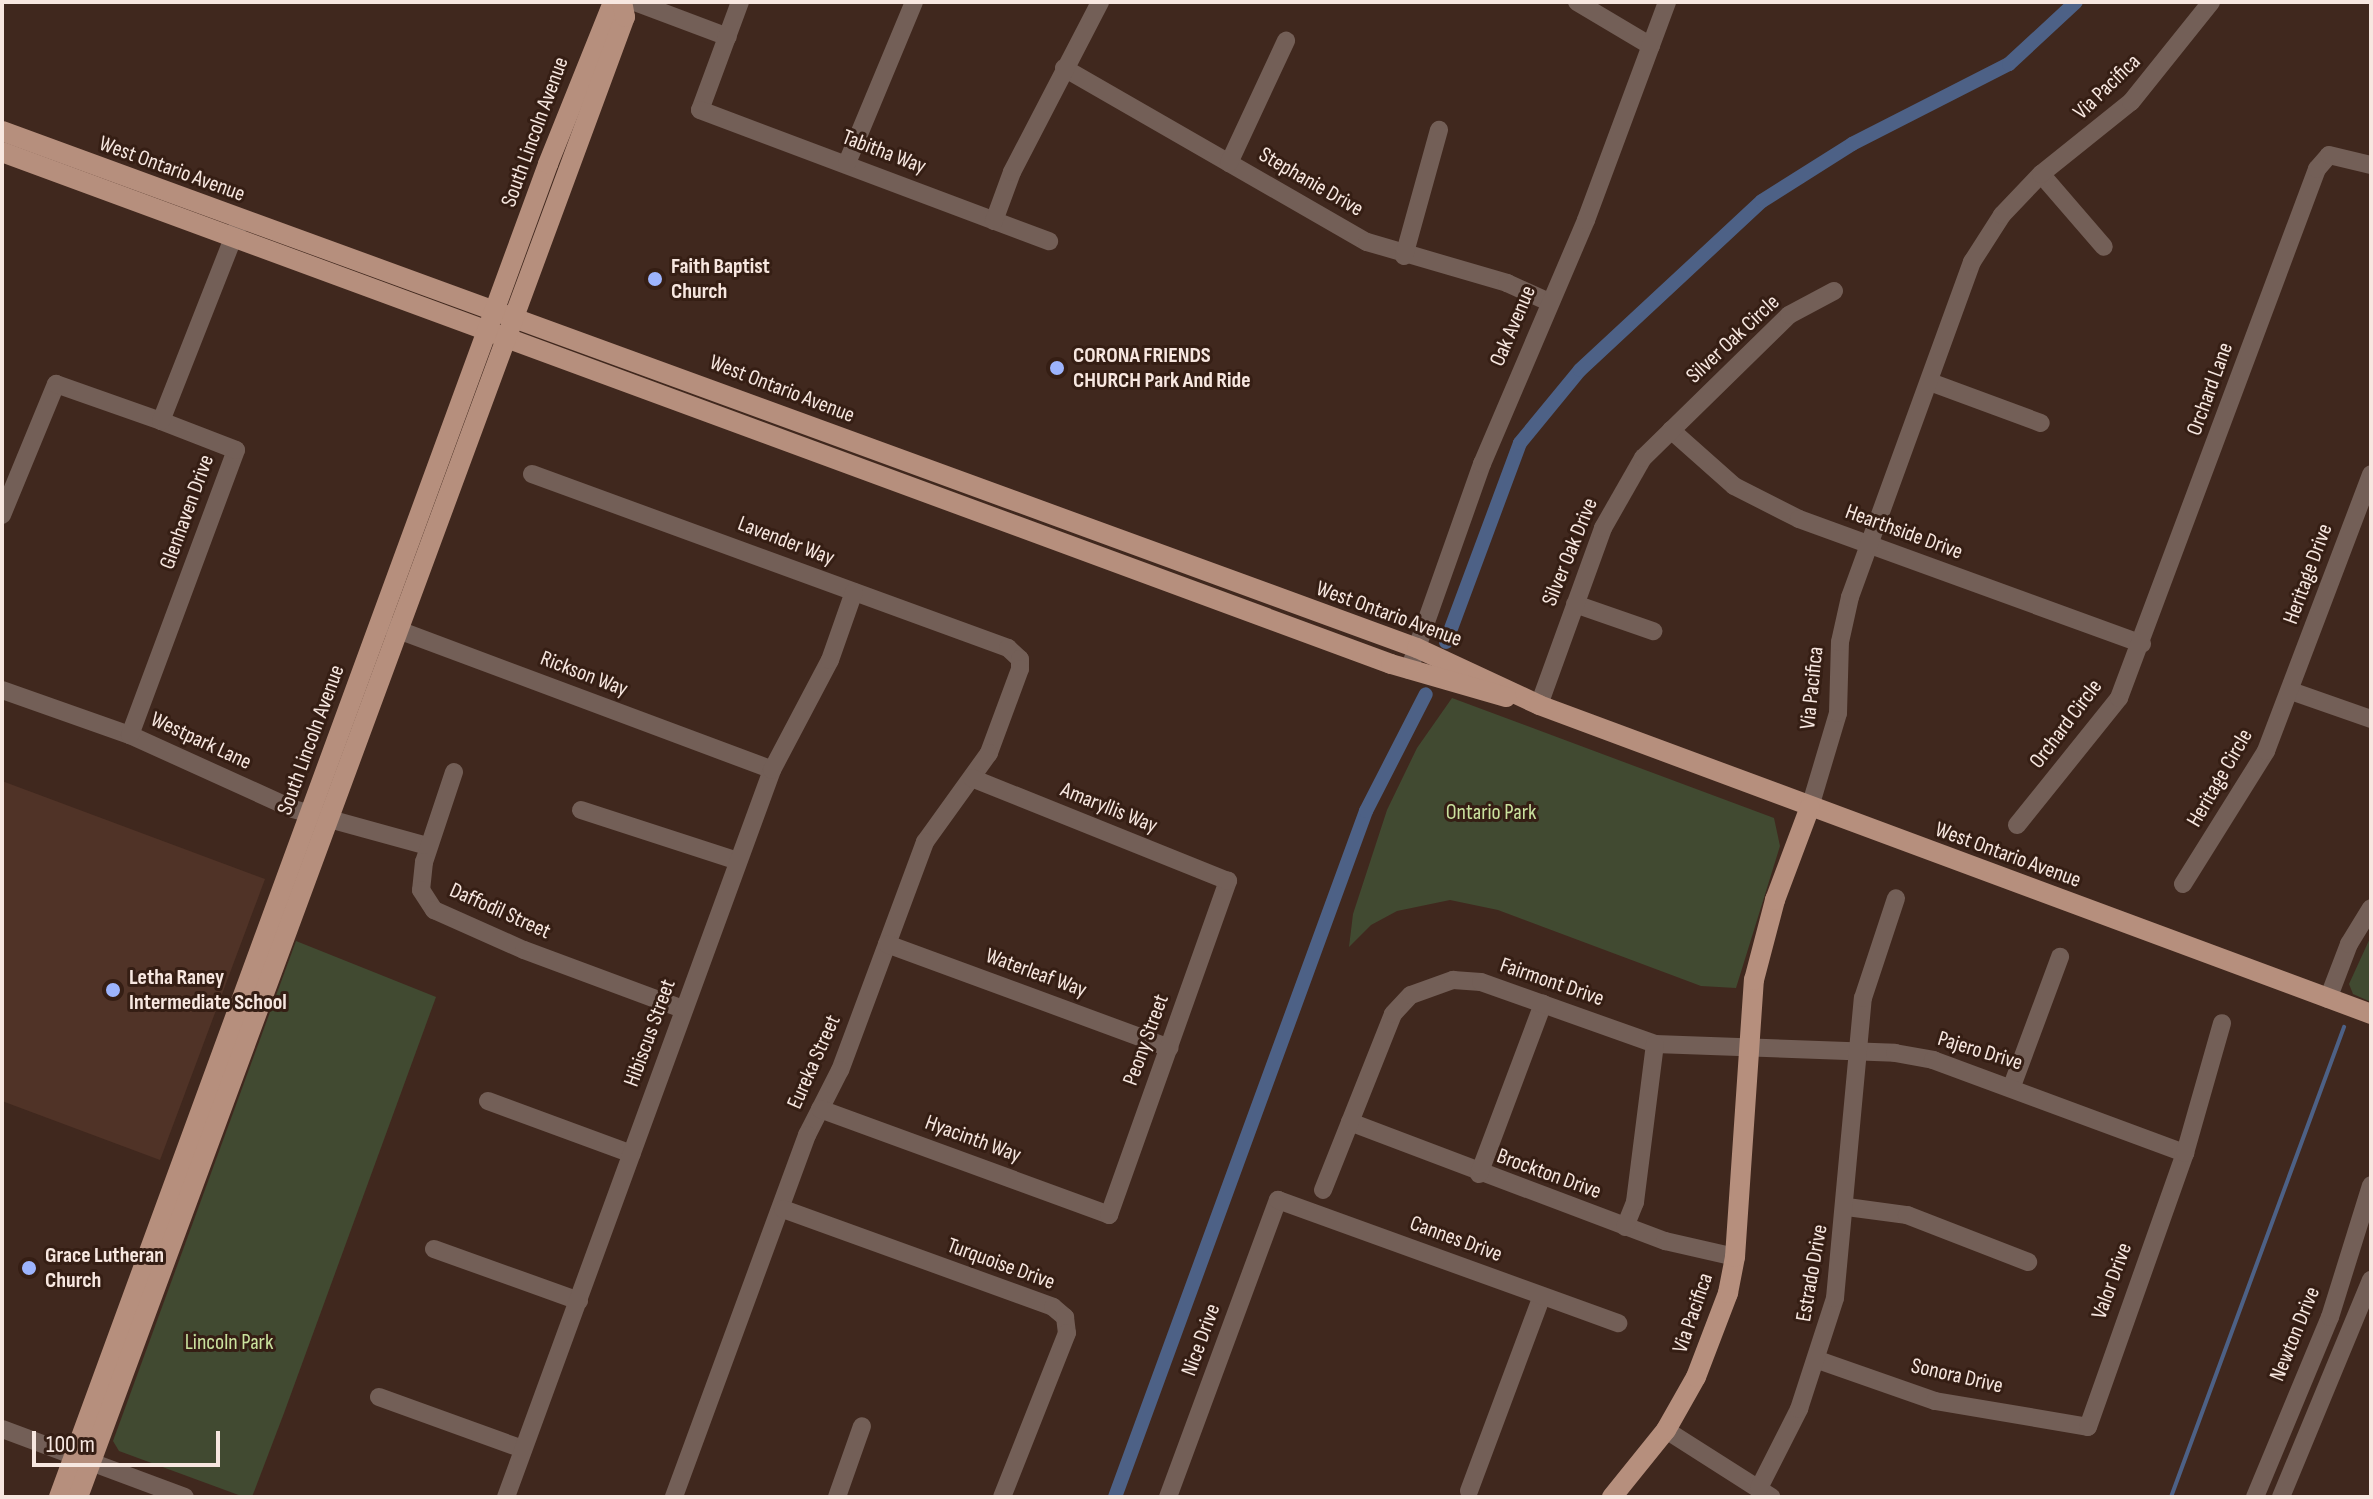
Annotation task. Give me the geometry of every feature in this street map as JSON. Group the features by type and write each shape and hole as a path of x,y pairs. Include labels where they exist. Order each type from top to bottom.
{"main road":[{"name":"South Lincoln Avenue","path":"59,1497 82,1458 504,313 606,8 613,2"},
{"name":"South Lincoln Avenue","path":"504,313 625,17 622,2"},
{"name":"West Ontario Avenue","path":"2,131 1417,648 1539,705 2371,1014"},
{"name":"West Ontario Avenue","path":"2,152 233,240 1409,670 1539,705"},
{"name":"Via Pacifica","path":"1612,1497 1666,1430 1717,1327 1735,1257 1754,980 1775,900 1810,807"},
{"name":"South Lincoln Avenue","path":"78,1497 82,1458"}],"street":[{"path":"635,2 728,37 740,2"},
{"path":"847,163 914,2"},
{"path":"994,221 1064,68 1100,2"},
{"path":"1577,2 1651,46"},
{"name":"Oak Avenue","path":"1409,670 1482,464 1586,220 1667,2"},
{"name":"Via Pacifica","path":"1810,807 1838,713 1840,642 1850,597 1972,262 2002,215 2041,174 2131,102 2211,2"},
{"name":"Tabitha Way","path":"728,37 700,110 1049,241"},
{"path":"1229,163 1286,41"},
{"name":"Stephanie Drive","path":"1064,68 1355,236 1404,256 1464,269 1549,302"},
{"path":"1404,256 1439,130"},
{"name":"Orchard Lane","path":"2142,644 2317,169 2329,155 2371,165"},
{"path":"2041,174 2104,247"},
{"path":"2,515 56,384 161,421 241,220"},
{"name":"Silver Oak Circle","path":"1671,430 1789,315 1834,291"},
{"path":"1930,382 2041,423"},
{"name":"Glenhaven Drive","path":"130,735 236,450 161,421"},
{"name":"Hearthside Drive","path":"1671,430 1734,486 1799,519 2142,644"},
{"name":"Silver Oak Drive","path":"1539,705 1575,604 1619,496 1643,458 1671,430"},
{"name":"Lavender Way","path":"532,474 1008,648 1020,659"},
{"name":"Heritage Drive","path":"2291,691 2371,474"},
{"name":"Hibiscus Street","path":"506,1497 772,770 830,660 854,592"},
{"path":"1575,604 1653,631"},
{"name":"Rickson Way","path":"388,626 772,770"},
{"name":"Orchard Circle","path":"2017,825 2119,698 2142,644"},
{"name":"Eureka Street","path":"674,1497 820,1109 840,1070 925,842 989,753 1020,669 1020,659"},
{"name":"Westpark Lane","path":"2,690 130,735 318,818 427,846"},
{"path":"2291,691 2371,719"},
{"name":"Heritage Circle","path":"2183,884 2247,789 2291,691"},
{"name":"Daffodil Street","path":"454,772 427,846 421,890 434,910 524,950 683,1009"},
{"name":"Amaryllis Way","path":"972,778 1228,881"},
{"path":"581,810 738,861"},
{"name":"Peony Street","path":"1109,1215 1228,881"},
{"name":"Estrado Drive","path":"1765,1493 1818,1360 1835,1298 1847,1207 1863,998 1896,898"},
{"path":"2328,999 2349,944 2371,908"},
{"name":"Waterleaf Way","path":"887,944 1169,1048"},
{"path":"2012,1086 2060,957"},
{"name":"Fairmont Drive","path":"1323,1190 1380,1040 1393,1014 1411,995 1453,980 1481,982 1655,1044 1749,1046"},
{"path":"1479,1174 1543,1004"},
{"name":"Valor Drive","path":"2088,1427 2185,1153 2222,1023"},
{"path":"1625,1227 1637,1187 1655,1044"},
{"name":"Pajero Drive","path":"1749,1046 1933,1060 2012,1086 2185,1153"},
{"path":"488,1101 632,1154"},
{"name":"Hyacinth Way","path":"820,1109 1109,1215"},
{"name":"Brockton Drive","path":"1350,1122 1479,1174 1625,1227 1735,1257"},
{"name":"Newton Drive","path":"2255,1497 2330,1317 2371,1185"},
{"name":"Cannes Drive","path":"1278,1200 1618,1323"},
{"name":"Nice Drive","path":"1168,1497 1278,1200"},
{"path":"1847,1207 1907,1215 2028,1262"},
{"name":"Turquoise Drive","path":"783,1209 1053,1307 1065,1317 1067,1333 1002,1497"},
{"path":"434,1249 579,1301"},
{"path":"2281,1497 2371,1280"},
{"path":"1466,1495 1542,1296"},
{"name":"Sonora Drive","path":"1818,1360 1935,1401 2088,1427"},
{"path":"379,1397 523,1449"},
{"path":"837,1497 862,1426"},
{"path":"2,1429 185,1497"},
{"path":"1666,1430 1765,1493"}],"shaded area":[{"name":"Letha Raney Intermediate School","path":"2,781 265,879 160,1160 2,1101"}],"green space":[{"name":"Ontario Park","path":"1452,698 1774,818 1780,846 1736,988 1701,986 1498,910 1450,900 1397,911 1371,925 1349,947 1353,914 1387,810 1417,748"},
{"path":"2371,936 2371,1002 2353,994 2349,984"},
{"name":"Lincoln Park","path":"296,941 436,997 252,1497 244,1497 119,1451 113,1441"}],"waterway":[{"path":"1446,642 1520,443 1580,370 1762,201 1852,144 2009,64 2076,2"},
{"path":"1115,1497 1366,811 1426,694"},
{"path":"2171,1497 2344,1027"}],"place":[{"name":"Faith Baptist Church","path":"655,279"},
{"name":"CORONA FRIENDS CHURCH Park And Ride","path":"1057,368"},
{"name":"Letha Raney Intermediate School","path":"113,990"},
{"name":"Grace Lutheran Church","path":"29,1268"}]}
